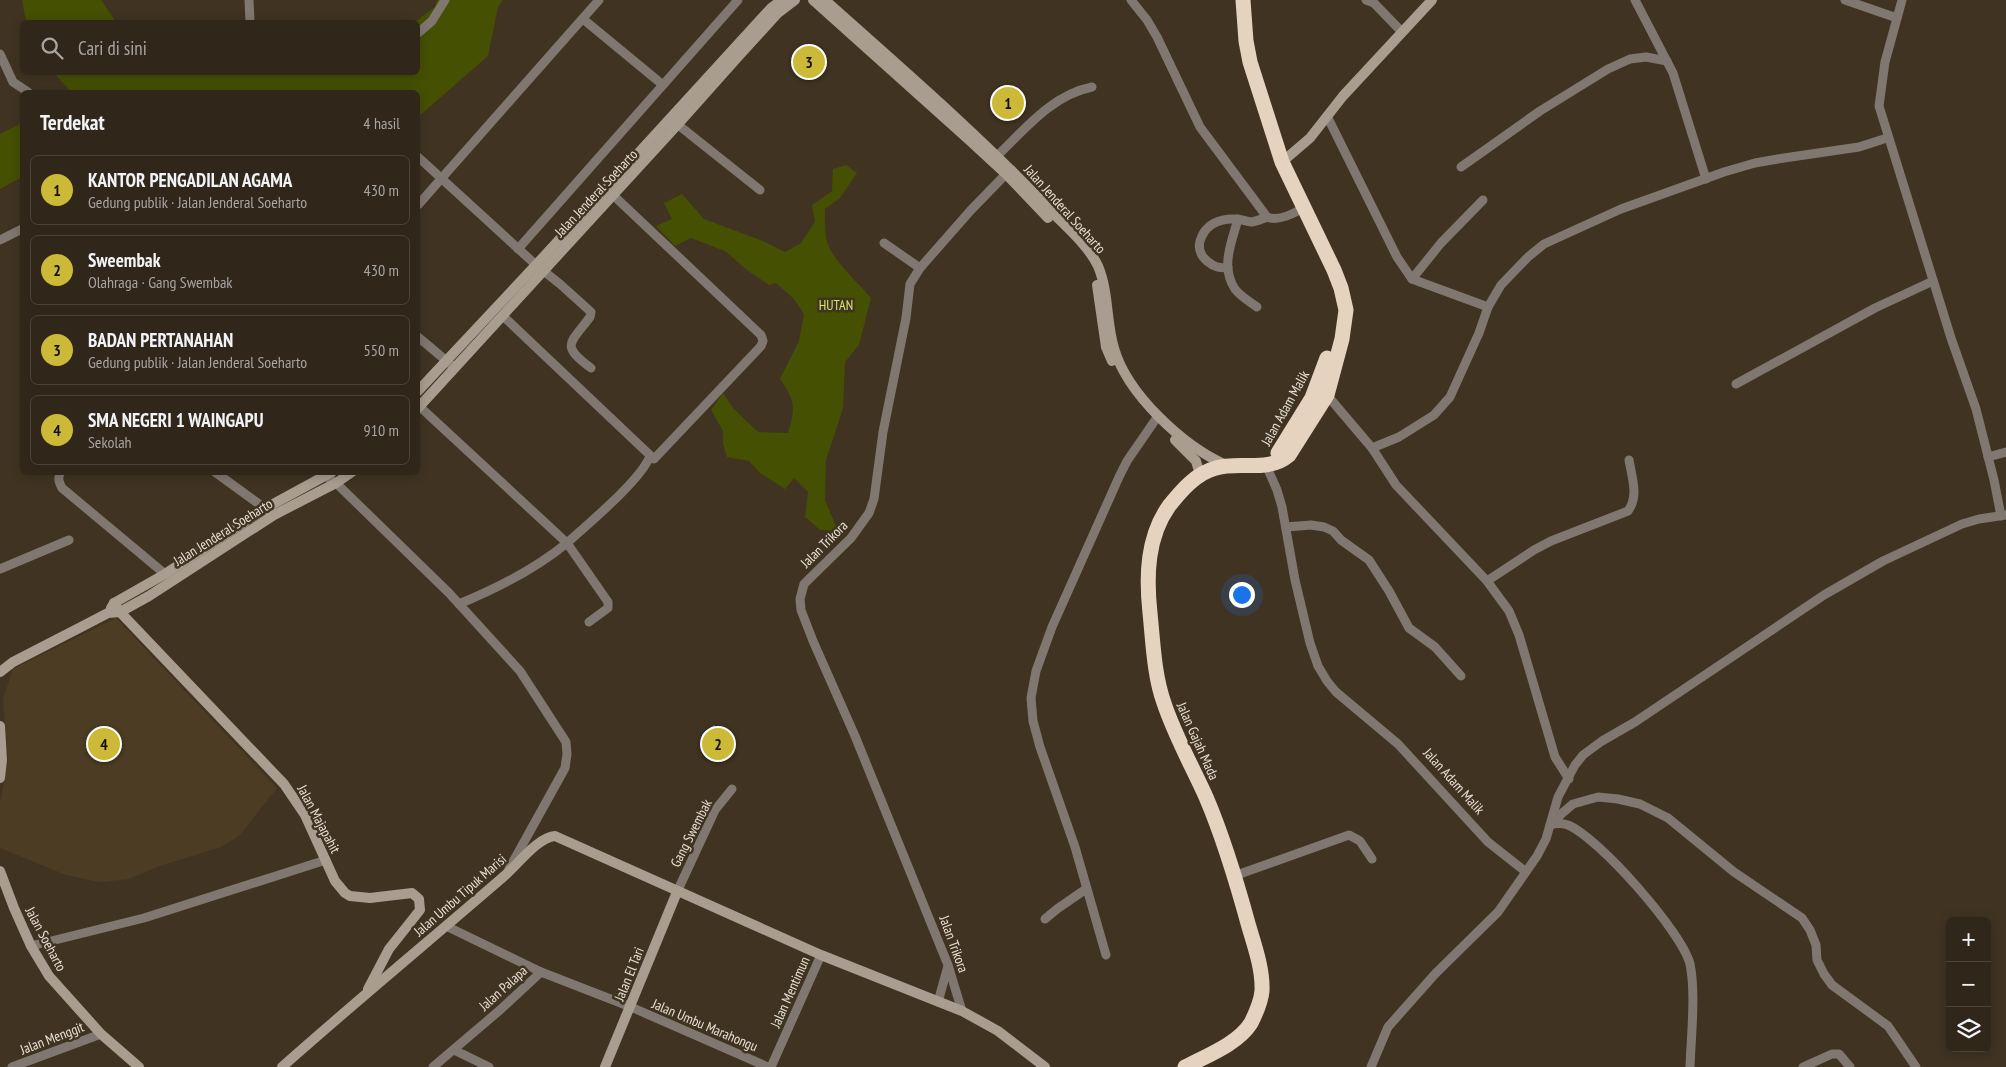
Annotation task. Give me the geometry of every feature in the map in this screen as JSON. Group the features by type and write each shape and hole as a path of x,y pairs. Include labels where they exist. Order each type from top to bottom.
{"highway":[{"name":"Jalan Adam Malik","path":"1244,0 1246,40 1250,62 1282,162 1334,270 1341,288 1346,310 1342,340 1327,395 1289,455 1284,460 1269,464"},
{"name":"Jalan Adam Malik","path":"1269,464 1312,398 1323,372 1336,328 1337,308 1332,286 1314,241 1306,212"},
{"name":"Jalan Gajah Mada","path":"1185,1067 1222,1047 1246,1031 1260,1001 1261,981 1256,952 1234,876 1211,810 1176,735 1163,701 1155,662 1148,597 1148,568 1156,531 1169,507 1182,490 1200,475 1216,468 1269,464"}],"main road":[{"name":"Jalan Jenderal Soeharto","path":"813,0 997,156 1009,172"},
{"name":"Jalan Jenderal Soeharto","path":"825,0 914,86 1009,172 1093,258 1101,277 1114,349 1127,375 1156,419 1196,461 1200,475"},
{"path":"1282,162 1310,138 1327,116 1432,0"},
{"name":"Jalan Jenderal Soeharto","path":"420,389 450,365 502,316 539,268 613,195 771,8 789,1"},
{"name":"Jalan Jenderal Soeharto","path":"420,404 450,365 674,121"},
{"name":"Jalan Jenderal Soeharto","path":"1156,419 1194,447 1229,466"},
{"name":"Jalan Jenderal Soeharto","path":"0,672 13,662 108,613 266,508 324,475"},
{"name":"Jalan Jenderal Soeharto","path":"117,607 149,596 274,515 348,475"},
{"name":"Jalan Majapahit","path":"117,607 284,784 301,808 338,886 350,896 370,898 407,893 416,895 419,899 420,910 388,950 367,992"},
{"path":"0,726 2,760 0,778"},
{"name":"Jalan Umbu Tipuk Marisi","path":"282,1067 367,992 505,876 544,839 555,836 821,955 962,1011 998,1031 1045,1067"},
{"name":"Jalan Soeharto","path":"0,871 14,908 41,965 101,1034 136,1066"},
{"name":"Jalan El Tari","path":"605,1067 677,892"}],"street":[{"path":"249,0 250,20"},
{"path":"420,31 432,21 445,0"},
{"path":"420,203 599,0"},
{"path":"518,249 738,0"},
{"path":"1131,0 1147,20 1200,126 1267,217"},
{"path":"1366,0 1374,3 1402,32"},
{"path":"1635,0 1673,73 1706,179"},
{"path":"1845,0 1897,18"},
{"path":"1371,1067 1388,1027 1435,974 1498,912 1526,872 1546,839 1552,824 1558,797 1575,765 1583,755 1824,595 1883,561 1942,532 1980,519 2004,516 1976,409 1887,138 1879,106 1885,62 1902,0"},
{"path":"583,19 663,85"},
{"path":"0,54 13,82 25,90"},
{"path":"1461,167 1540,111 1608,69 1630,59 1646,57 1667,61"},
{"path":"997,156 1053,103 1066,94 1092,87"},
{"path":"1327,116 1397,257 1412,279 1488,307"},
{"path":"674,121 760,190"},
{"path":"1372,448 1399,437 1429,419 1445,403 1461,375 1488,307 1501,286 1528,257 1544,244 1621,209 1755,163 1859,147 1887,138"},
{"path":"420,159 539,268 591,312 590,317 572,341 571,348 573,355 591,368"},
{"name":"Jalan Trikora","path":"962,1011 948,965 910,870 832,695 801,610 800,599 804,584 851,538 869,513 874,499 885,423 906,318 910,284 920,268 971,210 1009,172"},
{"path":"502,316 650,456 656,458 761,346 763,341 761,335 613,195"},
{"path":"1412,279 1441,243 1483,200"},
{"path":"1228,268 1218,268 1206,261 1200,254 1199,246 1204,230 1211,224 1219,220 1238,219 1254,222 1267,217 1276,219 1306,212"},
{"path":"1238,219 1229,248 1228,268 1236,290 1257,307"},
{"path":"0,240 20,230"},
{"path":"884,244 920,268"},
{"path":"1736,384 1875,308 1934,282"},
{"path":"420,339 450,365"},
{"path":"1327,395 1372,448 1396,485 1487,581 1509,611 1519,635 1555,757 1569,779"},
{"path":"420,409 567,543 608,602 608,608 590,622"},
{"path":"1106,955 1070,833 1040,747 1031,706 1032,689 1039,661 1063,599 1126,461 1156,419"},
{"path":"1988,457 2006,452"},
{"path":"459,604 484,594 538,566 567,543 632,482 650,456"},
{"path":"1487,581 1551,541 1628,511 1633,505 1635,498 1629,460"},
{"name":"Jalan Adam Malik","path":"1269,464 1286,527 1295,580 1310,643 1318,666 1327,682 1336,692 1398,744 1488,842 1526,872"},
{"path":"59,475 58,482 62,488 165,574"},
{"path":"219,475 274,515"},
{"path":"327,475 459,604 520,671 566,742 568,754 565,768 505,876"},
{"path":"1286,527 1311,525 1333,530 1345,544 1369,560 1389,591 1409,628 1435,647 1461,676"},
{"path":"0,568 69,540"},
{"name":"Gang Swembak","path":"677,892 716,810 732,789"},
{"path":"1552,824 1573,804 1598,797 1640,804 1668,818 1734,872 1802,918 1816,945 1817,960 1832,985 1888,1026 1916,1067"},
{"path":"1552,824 1567,824 1575,829 1623,869 1682,944 1690,965 1693,1012 1690,1067"},
{"path":"1234,876 1349,835 1360,841 1372,859"},
{"path":"31,946 144,918 326,860"},
{"path":"1045,919 1086,890"},
{"path":"446,926 541,972"},
{"name":"Jalan Mentimun","path":"770,1067 821,955"},
{"path":"938,1002 948,965"},
{"name":"Jalan Palapa","path":"433,1067 541,972 630,1007"},
{"name":"Jalan Umbu Marahongu","path":"630,1007 770,1067"},
{"name":"Jalan Menggit","path":"12,1067 101,1034"},
{"path":"454,1050 472,1064 488,1067"},
{"path":"1803,1067 1832,1054 1839,1054 1850,1067"}],"shaded area":[{"path":"116,618 277,788 239,836 221,847 160,866 129,879 99,882 66,875 0,848 0,803 8,760 3,699 13,669"}],"green space":[{"path":"22,0 101,0 115,20 26,20"},
{"path":"437,0 503,0 498,7 488,56 420,115 420,90 69,90 56,75 420,75 420,20 418,20 435,7"},
{"path":"20,124 20,178 0,189 0,134"},
{"name":"HUTAN","path":"846,165 857,173 840,198 825,209 826,237 832,253 871,298 859,345 845,362 843,408 826,460 825,500 838,531 820,530 805,517 808,492 794,478 785,489 760,473 749,461 727,457 723,444 723,431 711,410 723,393 733,408 758,432 788,433 793,405 789,393 780,379 799,341 804,314 794,299 776,283 769,285 747,270 725,251 691,238 675,246 656,226 672,219 664,203 682,194 704,219 763,241 785,252 801,243 815,222 812,205 832,191 833,169"}],"water":[{"path":"714,725 734,753 721,762 702,734"}],"place":[{"name":"BADAN PERTANAHAN","path":"809,62"},
{"name":"KANTOR PENGADILAN AGAMA","path":"1008,103"},
{"name":"SMA NEGERI 1 WAINGAPU","path":"104,744"},
{"name":"Sweembak","path":"718,744"}]}
